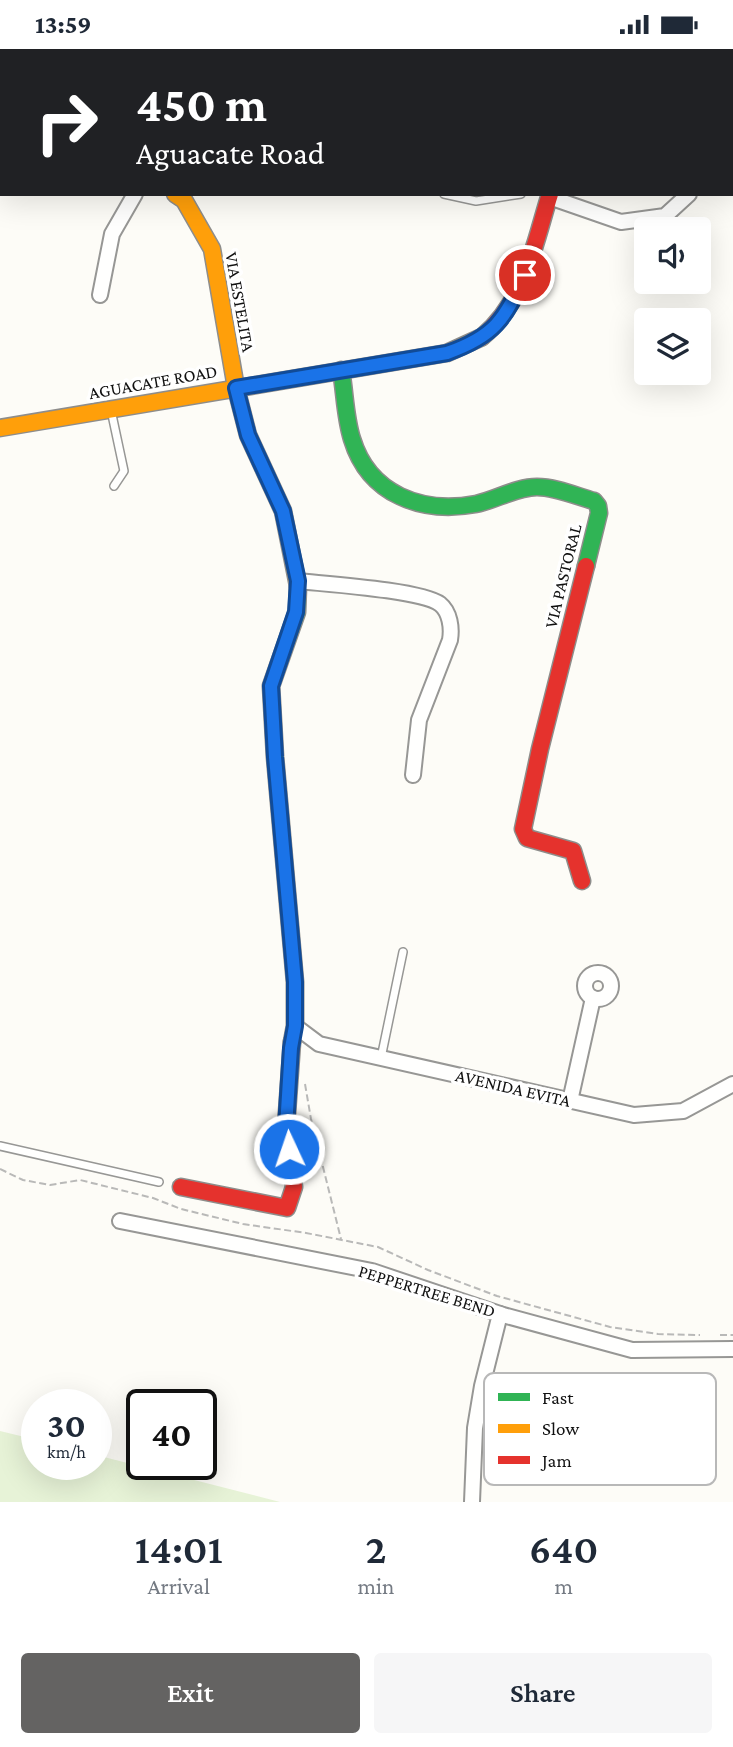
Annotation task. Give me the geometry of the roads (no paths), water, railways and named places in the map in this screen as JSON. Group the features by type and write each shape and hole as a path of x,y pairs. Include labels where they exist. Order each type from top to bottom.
{"street":[{"path":"100,295 112,233 134,196"},
{"name":"VIA ESTELITA","path":"179,196 184,199 212,249 236,388 248,435 283,511 298,581 296,612 271,686 295,982 295,1026 286,1127 294,1187 287,1208 181,1187"},
{"name":"AGUACATE ROAD","path":"0,428 447,353 482,338 506,313 525,275 547,196"},
{"path":"550,196 621,222 665,216 687,196"},
{"name":"VIA PASTORAL","path":"341,370 352,439 357,452 371,474 393,493 420,505 435,507 485,503 514,492 540,487 594,501 598,506 599,513 540,749 523,829 527,838 573,851 582,881"},
{"path":"298,581 410,594 440,604 446,612 451,630 450,640 419,720 413,775"},
{"path":"570,1101 593,998"},
{"name":"AVENIDA EVITA","path":"295,1026 319,1044 634,1115 682,1111 733,1084"},
{"name":"PEPPERTREE BEND","path":"120,1221 372,1271 500,1314 632,1350 733,1349"},
{"path":"485,1373 500,1314"},
{"path":"472,1502 475,1428 484,1378"}],"lane":[{"path":"453,196 476,201 508,196"},
{"path":"111,409 124,471 114,486"},
{"path":"381,1058 403,952"},
{"path":"0,1146 159,1182"}]}
